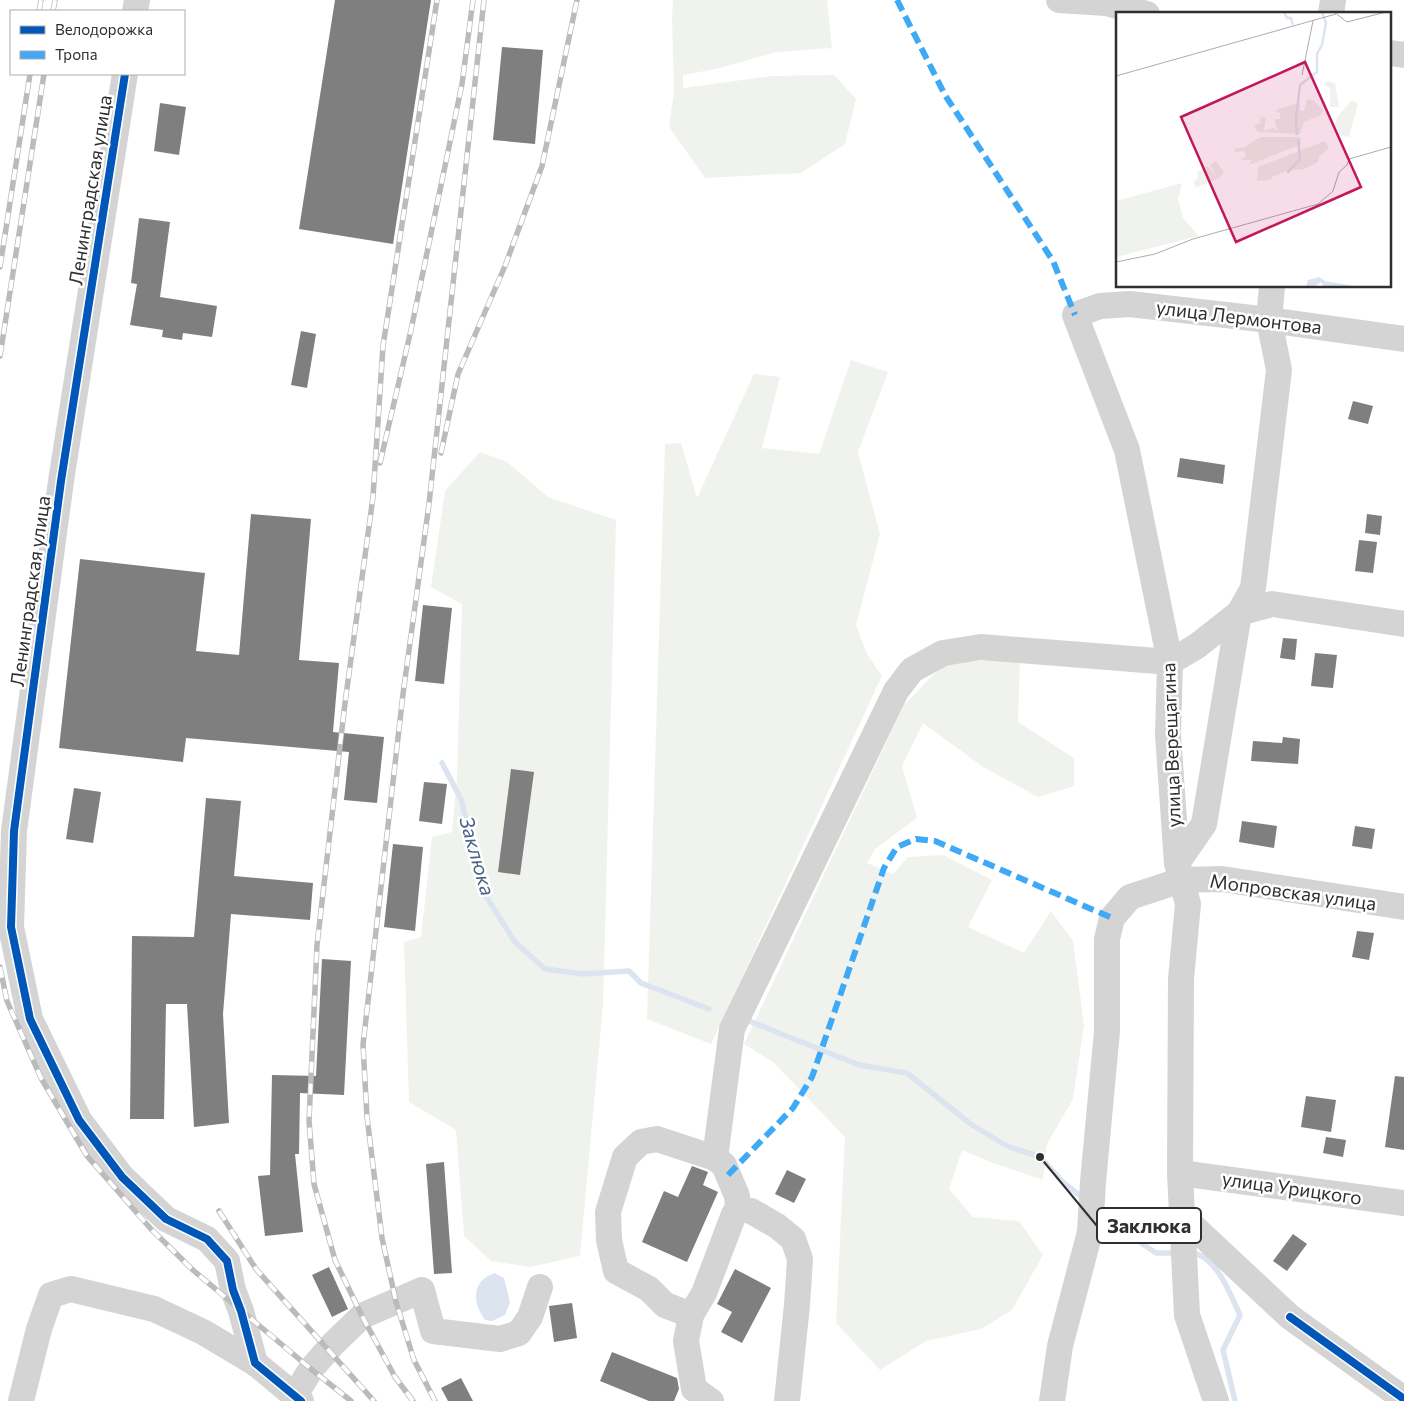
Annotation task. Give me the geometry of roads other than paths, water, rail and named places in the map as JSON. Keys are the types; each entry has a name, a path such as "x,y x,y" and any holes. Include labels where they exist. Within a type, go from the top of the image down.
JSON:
{"street":[{"path":"1058,0 1106,3 1139,12"},
{"name":"Ленинградская улица","path":"125,75 61,481 14,831 11,927 30,1019 79,1120 122,1177 166,1219 207,1239 227,1261 233,1290 255,1363"},
{"path":"1180,872 1204,824 1239,613 1253,588 1279,370 1268,320 1272,288"},
{"name":"улица Лермонтова","path":"1074,315 1100,306 1130,304 1268,320 1404,339"},
{"name":"улица Верещагина","path":"1074,315 1127,450 1170,662 1168,735 1180,872 1188,904 1180,979 1180,1173 1187,1315 1216,1401"},
{"path":"715,1158 732,1029 896,691 912,670 943,653 981,647 1170,662 1197,646 1239,613 1272,604 1404,624"},
{"name":"Мопровская улица","path":"1052,1401 1060,1346 1090,1232 1106,1031 1107,939 1112,918 1130,897 1180,872 1404,907"},
{"path":"691,1316 665,1304 649,1289 616,1272 609,1240 608,1212 625,1157 640,1142 657,1139 715,1158 724,1165 737,1196 738,1209 734,1214 704,1293 691,1316 686,1341 694,1389 711,1401"},
{"name":"улица Урицкого","path":"1180,1173 1404,1203"},
{"path":"738,1209 751,1211 777,1226 793,1239 800,1259 787,1401"},
{"path":"1183,1229 1290,1318 1404,1399"},
{"path":"21,1401 39,1328 51,1296 71,1289 154,1310 203,1332 255,1363 298,1399 311,1369 362,1316 422,1290 433,1331 500,1340 518,1333 530,1317 540,1287"}],"waterway":[{"name":"Заклюка","path":"442,763 461,799 484,893 515,942 545,969 583,974 629,971 641,983 709,1009"},
{"name":"Заклюка","path":"744,1019 859,1065 907,1073 972,1125 1007,1146 1040,1157 1064,1183 1084,1199"},
{"name":"Заклюка","path":"1099,1211 1119,1228 1156,1253 1176,1253"},
{"name":"Заклюка","path":"1191,1253 1200,1255 1215,1268 1222,1277 1240,1315 1223,1350 1235,1401"}],"railway":[{"path":"39,10 41,0"},
{"path":"53,10 55,0"},
{"path":"413,1401 395,1377 362,1316 335,1260 314,1184 309,1121 317,945 345,703 373,497 383,346 437,0"},
{"path":"380,463 411,330 462,84 473,0"},
{"path":"435,1401 414,1360 396,1302 382,1238 367,1117 363,1045 403,694 429,504 484,0"},
{"path":"441,453 458,374 505,266 542,166 577,0"},
{"path":"0,267 30,75"},
{"path":"0,356 44,75"},
{"path":"0,967 7,1001 41,1078 87,1156 151,1229 194,1271 351,1401"},
{"path":"219,1211 256,1269 374,1401"}],"place":[{"name":"Заклюка","path":"1040,1157"}]}
